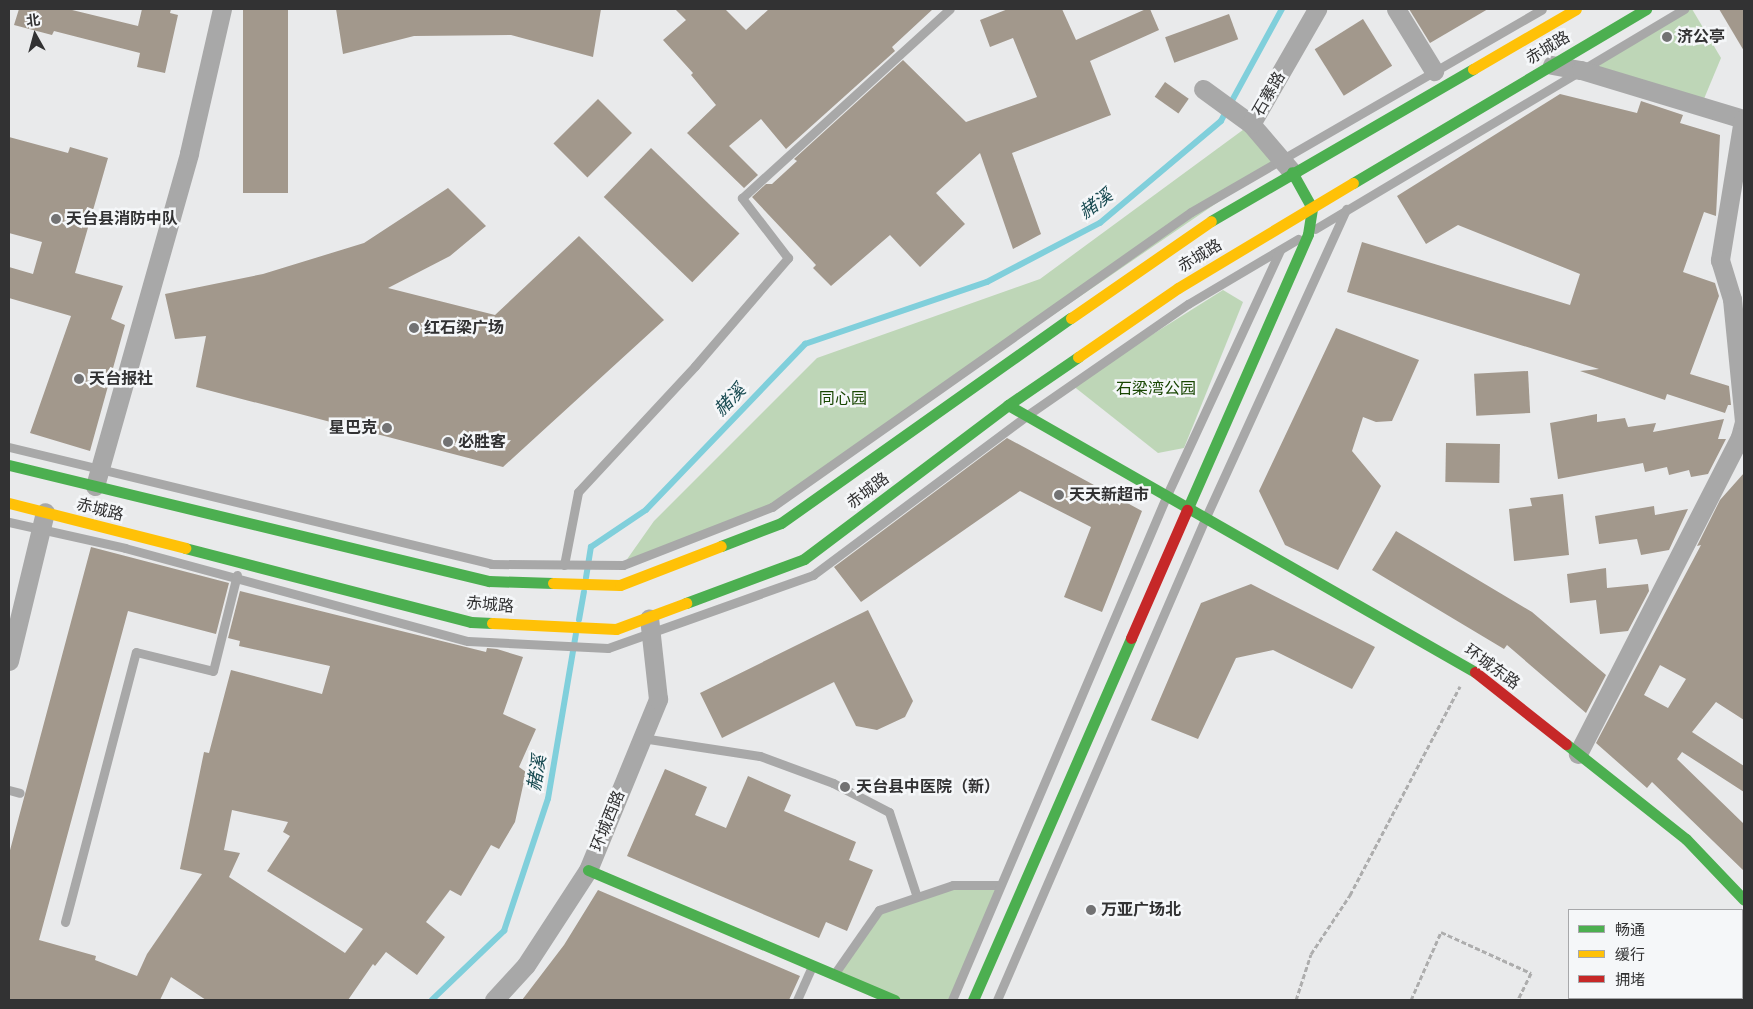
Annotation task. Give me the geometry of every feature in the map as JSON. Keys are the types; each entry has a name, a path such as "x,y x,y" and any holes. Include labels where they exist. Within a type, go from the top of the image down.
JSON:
{"main road":[{"name":"赤城路","path":"9,466 98,478 223,522 489,581 620,585 781,523 1286,166 1576,9"},
{"name":"赤城路","path":"9,503 217,551 240,563 471,622 616,629 650,627 804,559 1008,405 1178,288 1646,9"},
{"path":"973,1000 1186,508 1308,234 1312,208 1286,166"},
{"name":"环城东路","path":"1008,405 1166,497 1469,667 1686,839 1744,900"},
{"path":"588,870 894,1000"}],"street":[{"path":"98,478 189,153 222,9"},
{"name":"石寨路","path":"1286,166 1251,124 1317,9"},
{"path":"1396,9 1434,71"},
{"path":"1552,65 1581,70 1743,119 1720,260 1732,299 1744,422 1737,443 1578,754"},
{"path":"1202,89 1251,124"},
{"path":"9,661 45,512"},
{"name":"环城西路","path":"494,1000 526,965 588,870 658,699 650,627"}],"lane":[{"path":"564,565 578,492 695,366 788,258 742,198 950,9"},
{"path":"9,447 98,478 491,564 623,565 772,507 1191,212 1286,166 1434,71 1542,9"},
{"path":"9,522 125,548 468,641 608,648 650,627 813,575 1026,416 1188,304 1684,9"},
{"path":"997,1000 1205,519 1346,209"},
{"path":"952,1000 1166,497 1280,249"},
{"path":"65,922 136,652 213,672 240,563"},
{"path":"642,738 760,756 833,783 888,812 917,897"},
{"path":"9,790 20,793"},
{"path":"834,974 878,910 953,885 1000,884"},
{"path":"797,1000 812,965"}],"path":[{"path":"1296,1000 1311,954 1350,895 1469,667"},
{"path":"1412,1000 1441,932 1531,973 1518,1000"}],"green space":[{"path":"1684,9 1692,9 1721,58 1701,106 1581,70"},
{"name":"同心园","path":"1251,124 1281,159 772,507 623,565 654,521 817,358 1040,279"},
{"name":"石梁湾公园","path":"1223,290 1243,302 1184,448 1158,453 1072,385"},
{"path":"953,885 1000,885 952,1000 896,1000 834,974 879,910"}],"building":[{"path":"19,9 68,9 138,26 142,9 171,9 170,13 178,15 165,73 137,67 140,53 54,31 52,35 14,25"},
{"path":"243,9 288,9 288,193 243,193"},
{"path":"336,9 601,9 593,57 511,35 414,36 343,54"},
{"path":"675,9 725,9 746,30 769,9 933,9 892,47 895,51 786,149 761,119 729,146 758,175 744,188 687,133 716,105 691,75 693,73 663,40 686,20"},
{"path":"1008,9 1062,9 1076,40 1146,9 1150,9 1159,30 1090,61 1111,115 1012,153 1041,234 1013,249 980,153 936,193 965,224 920,267 890,235 831,286 813,268 816,265 752,197 766,184 772,184 797,161 794,159 903,60 966,122 1037,97 1013,38 990,47 980,20"},
{"path":"1409,9 1488,9 1430,43"},
{"path":"1719,9 1744,9 1744,51"},
{"path":"1229,14 1238,39 1174,63 1165,37"},
{"path":"1363,19 1392,66 1344,96 1315,49"},
{"path":"1165,82 1189,99 1178,113 1155,97"},
{"path":"1560,94 1637,113 1641,101 1683,115 1680,123 1720,135 1716,216 1704,212 1683,272 1715,283 1719,296 1690,374 1729,386 1731,405 1728,405 1725,413 1667,394 1665,400 1580,371 1599,369 1347,292 1362,242 1570,305 1580,274 1458,225 1426,244 1397,196"},
{"path":"598,99 632,133 587,177 553,144"},
{"path":"9,137 68,153 70,147 108,158 75,273 123,286 111,319 125,325 90,451 30,433 71,316 9,298 9,267 33,274 42,242 9,233"},
{"path":"651,148 739,233 692,282 604,197"},
{"name":"红石梁广场","path":"448,188 486,226 450,256 388,288 495,315 579,236 664,320 503,467 196,387 206,336 175,339 165,294 263,274 364,243"},
{"path":"1336,328 1419,360 1392,421 1376,422 1363,417 1352,451 1381,486 1338,570 1285,545 1259,491"},
{"path":"1528,371 1530,413 1476,416 1474,374"},
{"path":"1597,414 1597,422 1625,418 1628,427 1656,423 1653,432 1724,419 1718,439 1726,439 1708,474 1691,477 1689,470 1669,475 1667,467 1645,472 1643,463 1558,479 1550,423"},
{"path":"1007,438 1142,511 1102,612 1064,597 1091,527 1020,491 861,602 834,567"},
{"path":"1446,443 1500,444 1499,483 1445,482"},
{"path":"1744,473 1744,720 1716,702 1692,732 1744,766 1744,792 1682,752 1677,759 1744,824 1744,871 1652,782 1647,788 1596,743 1701,545 1697,546 1720,500","holes":["1660,665 1686,679 1668,708 1644,695"]},
{"path":"1563,494 1569,555 1514,561 1509,509 1532,506 1530,498"},
{"path":"1654,506 1655,515 1688,509 1669,550 1641,555 1637,539 1599,544 1595,516"},
{"path":"1396,531 1532,612 1606,675 1586,713 1507,645 1504,649 1372,570"},
{"path":"91,547 229,583 216,634 128,611 39,940 96,956 95,960 137,976 147,954 202,874 180,869 204,752 209,753 231,670 322,694 330,666 239,646 240,641 228,638 240,591 486,652 487,648 497,649 523,657 503,714 536,729 519,767 526,772 515,822 499,849 491,845 461,896 450,890 426,922 445,937 417,975 386,952 375,966 373,964 348,1000 206,1000 171,977 160,1000 9,1000 9,854","holes":["232,810 288,822 283,832 290,836 267,871 363,929 345,953 229,877 240,853 224,850"]},
{"path":"1606,568 1607,588 1648,584 1649,591 1628,631 1600,634 1596,600 1570,603 1567,574"},
{"path":"1251,584 1375,647 1352,689 1273,650 1236,658 1198,739 1151,720 1201,603"},
{"path":"868,610 913,701 905,717 877,730 856,726 834,682 722,738 700,693"},
{"path":"665,769 707,787 695,815 726,828 748,776 791,795 784,811 856,842 849,860 873,870 847,931 826,922 819,938 627,856"},
{"path":"598,890 800,976 789,1000 522,1000 564,945"}],"waterway":[{"name":"赭溪","path":"586,578 591,547 646,510 805,344 987,282 1100,223 1221,121 1282,9"},
{"name":"赭溪","path":"579,620 584,592"},
{"name":"赭溪","path":"432,1000 504,931 548,799 576,634"}],"traffic: fast":[{"path":"1353,183 1646,9"},
{"path":"1211,221 1473,69"},
{"path":"1187,510 1308,234 1312,208 1292,172"},
{"path":"721,546 781,523 1071,318"},
{"path":"686,603 804,559 1008,405 1078,357"},
{"path":"1008,405 1475,672"},
{"path":"9,465 489,581 553,583"},
{"path":"185,548 471,622 492,623"},
{"path":"973,1000 1131,638"},
{"path":"1566,744 1686,839 1744,900"},
{"path":"588,870 895,1000"}],"traffic: slow":[{"path":"1473,69 1576,9"},
{"path":"1078,357 1178,288 1353,183"},
{"path":"1071,318 1211,221"},
{"path":"9,503 185,548"},
{"path":"553,583 620,585 721,546"},
{"path":"492,623 616,629 686,603"}],"traffic: jam":[{"path":"1131,638 1187,510"},
{"path":"1475,672 1566,744"}],"place":[{"name":"济公亭","path":"1667,37"},
{"name":"天台县消防中队","path":"56,219"},
{"name":"红石梁广场","path":"414,328"},
{"name":"天台报社","path":"79,379"},
{"name":"星巴克","path":"387,428"},
{"name":"必胜客","path":"448,442"},
{"name":"天天新超市","path":"1059,495"},
{"name":"天台县中医院（新）","path":"845,787"},
{"name":"万亚广场北","path":"1091,910"}]}
